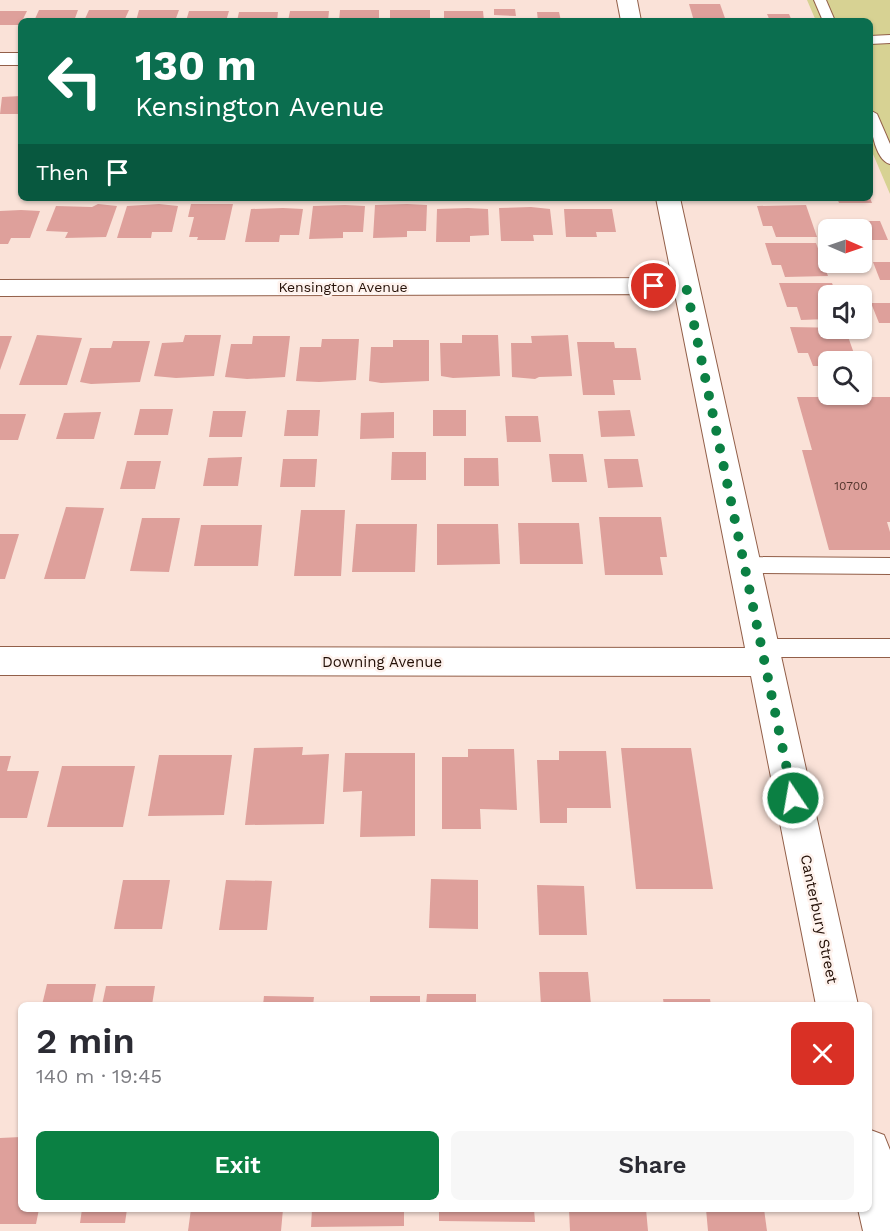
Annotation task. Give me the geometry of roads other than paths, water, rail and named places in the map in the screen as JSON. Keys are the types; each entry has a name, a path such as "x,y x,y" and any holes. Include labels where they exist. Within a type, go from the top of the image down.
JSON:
{"street":[{"path":"627,0 630,18"},
{"path":"0,59 18,59"},
{"name":"Canterbury Street","path":"669,201 836,1002"},
{"name":"Kensington Avenue","path":"0,288 686,286"},
{"name":"Downing Avenue","path":"0,661 762,655"},
{"path":"872,1169 886,1231"}],"lane":[{"path":"820,0 828,18"},
{"path":"873,39 890,39"},
{"path":"873,121 890,160"},
{"path":"744,565 890,566"},
{"path":"762,655 890,648"}]}
